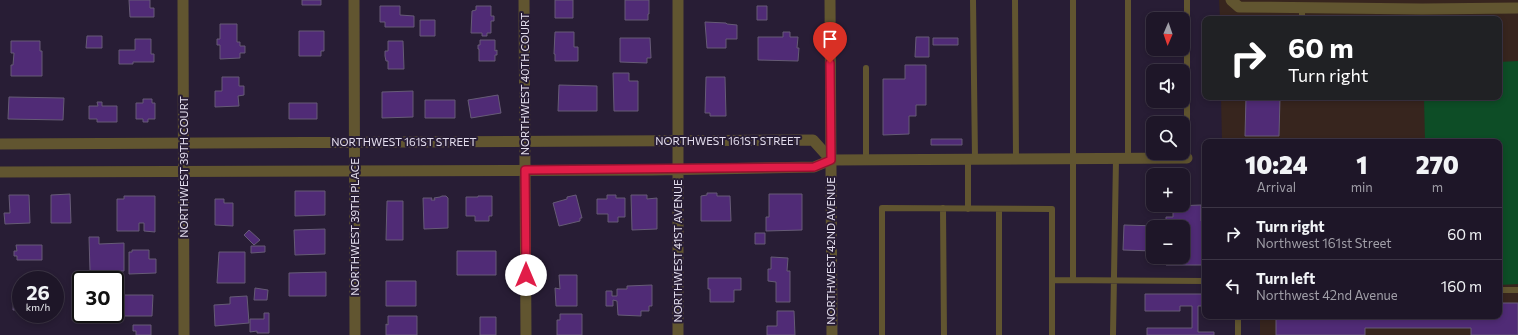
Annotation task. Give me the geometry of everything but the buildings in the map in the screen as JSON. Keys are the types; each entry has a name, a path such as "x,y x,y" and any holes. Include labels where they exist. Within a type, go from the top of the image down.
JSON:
{"street":[{"name":"NORTHWEST 39TH COURT","path":"183,0 184,335"},
{"name":"NORTHWEST 39TH PLACE","path":"354,0 355,335"},
{"name":"NORTHWEST 40TH COURT","path":"524,0 526,335"},
{"name":"NORTHWEST 41ST AVENUE","path":"678,0 678,335"},
{"name":"NORTHWEST 42ND AVENUE","path":"830,0 832,335"},
{"path":"1231,0 1238,7 1302,13 1518,8"},
{"name":"NORTHWEST 161ST STREET","path":"0,144 813,140 831,160"},
{"path":"0,172 678,169 814,167 831,160 1146,159"}],"lane":[{"path":"968,208 972,159 973,0"},
{"path":"1015,0 1016,159"},
{"path":"1073,0 1073,280"},
{"path":"1128,0 1128,159"},
{"path":"1187,0 1187,116"},
{"path":"866,68 866,160"},
{"path":"1113,335 1116,158"},
{"path":"882,335 882,208 1052,208 1052,335"},
{"path":"943,208 944,335"},
{"path":"999,208 999,335"},
{"path":"1052,280 1202,280"},
{"path":"1502,290 1518,290"},
{"path":"1238,319 1238,335"}],"shaded area":[{"path":"1219,0 1518,0 1518,335 1260,335 1260,319 1502,319 1502,139 1222,139 1221,100 1502,100 1502,16 1220,16"}],"green space":[{"path":"1518,61 1518,284 1502,285 1502,139 1425,139 1424,100 1502,100 1502,62"}],"route":[{"path":"526,275 525,170 652,170 814,167 831,160 830,63"}]}
